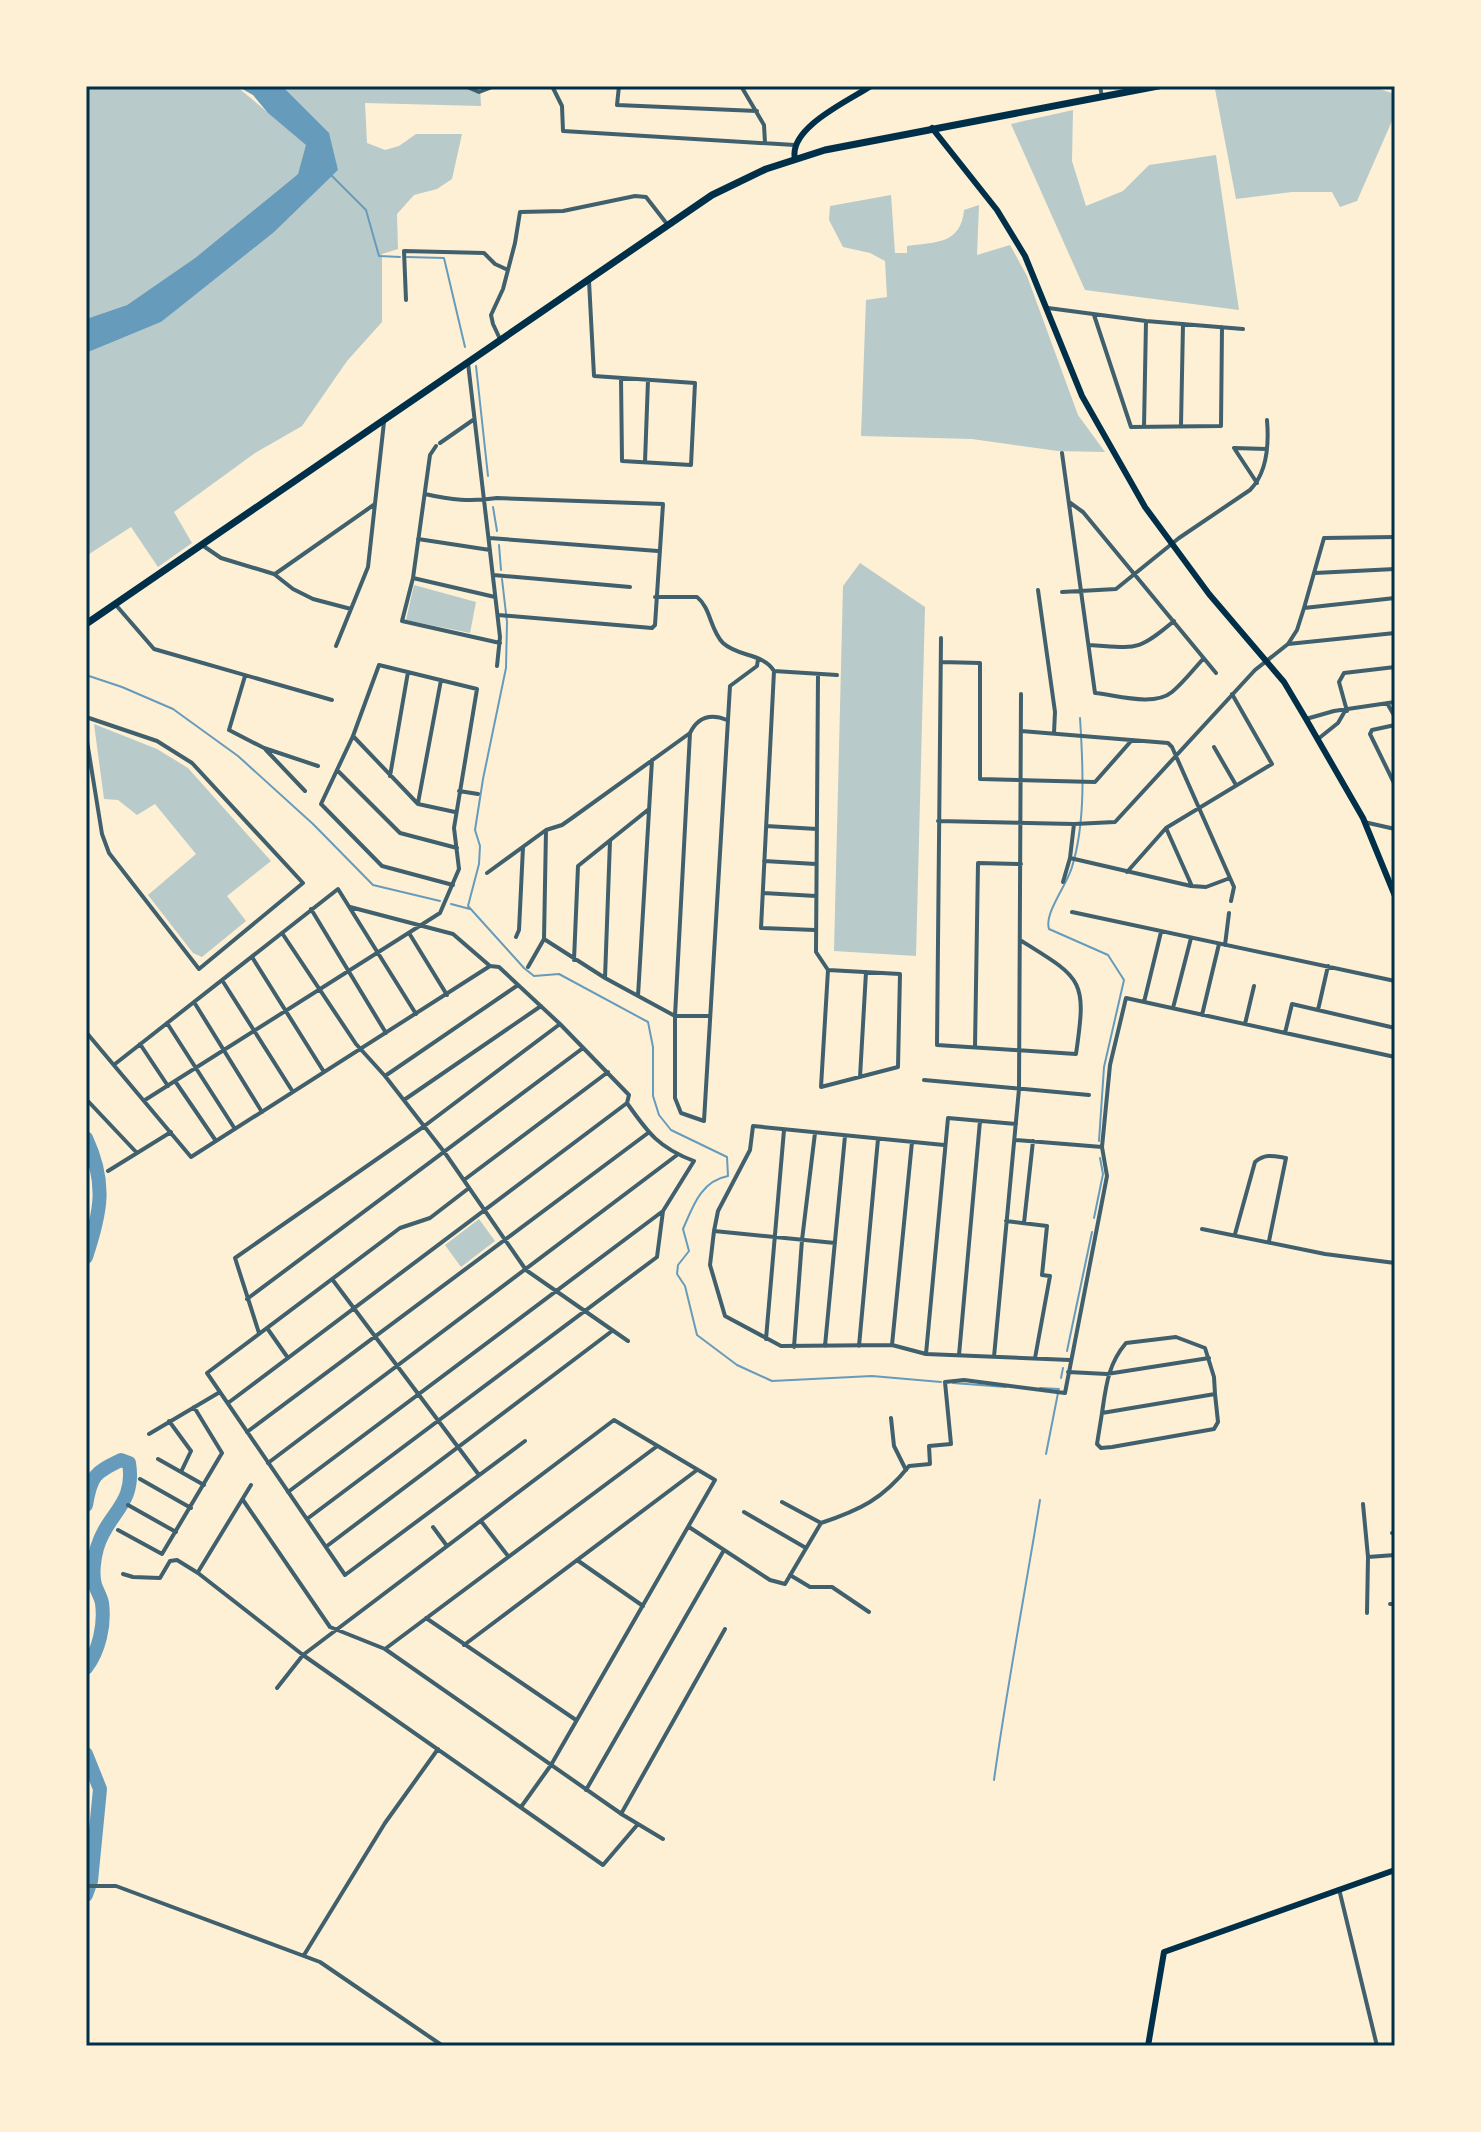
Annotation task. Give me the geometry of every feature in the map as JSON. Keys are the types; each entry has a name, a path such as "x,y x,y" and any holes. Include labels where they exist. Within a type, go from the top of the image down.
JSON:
{"highway":[{"path":"86,624 712,195 766,169 825,150 1158,86"}],"main road":[{"path":"795,159 795,145 808,127 871,86"},
{"path":"932,128 1005,223 1025,256 1089,411 1145,507 1209,594 1284,682 1364,822 1395,896"},
{"path":"1148,2046 1164,1952 1395,1870"}],"street":[{"path":"465,86 479,92 495,86"},
{"path":"552,86 562,106 563,131 795,145"},
{"path":"619,86 617,105 757,111"},
{"path":"741,86 764,125 765,143"},
{"path":"1100,86 1102,97"},
{"path":"500,339 491,315 508,270 520,212 563,211 635,196 646,197 667,224"},
{"path":"406,300 404,251 484,253 495,264 508,270"},
{"path":"588,278 594,376 695,383 691,465 622,461 621,378"},
{"path":"1048,308 1146,321 1243,329"},
{"path":"1094,315 1131,427 1221,426 1222,327"},
{"path":"1144,427 1146,321"},
{"path":"1181,426 1183,324"},
{"path":"468,361 498,615 500,643 497,666"},
{"path":"645,462 648,380"},
{"path":"336,646 368,567 384,419"},
{"path":"473,420 438,444 430,455 413,578 402,621 500,643"},
{"path":"1062,592 1116,589 1257,483 1264,468 1267,420"},
{"path":"1257,483 1234,448 1267,449"},
{"path":"1062,453 1095,693 1162,698 1171,693 1203,659"},
{"path":"425,494 457,501 497,498 663,504 655,625 652,628 498,615"},
{"path":"1069,502 1083,512 1216,673"},
{"path":"274,574 375,504"},
{"path":"938,821 1115,822 1232,694 1288,644 1297,630 1324,538 1395,537"},
{"path":"489,538 658,551"},
{"path":"418,539 490,550"},
{"path":"202,545 221,558 274,574 313,599 351,609"},
{"path":"1315,573 1395,569"},
{"path":"492,575 630,587"},
{"path":"413,578 495,597"},
{"path":"1038,590 1055,712 1054,733"},
{"path":"655,597 697,597 703,602 724,644 766,661 774,671 761,928 815,930"},
{"path":"1304,608 1395,598"},
{"path":"115,604 154,649 332,700"},
{"path":"1090,645 1134,648 1148,643 1174,621"},
{"path":"1288,644 1395,633"},
{"path":"941,638 937,1045 1076,1054 1082,1012 1079,987 1066,968 1020,940"},
{"path":"690,733 675,1016 675,1098 681,1113 704,1121 730,686 757,666 758,659"},
{"path":"941,662 980,663 980,779 1095,782 1132,740"},
{"path":"145,1100 440,913 453,885 459,869 455,812 477,689 379,665 353,736 321,804 377,863 453,885"},
{"path":"1318,739 1338,723 1346,711 1339,682 1341,675 1395,667"},
{"path":"774,671 837,675"},
{"path":"390,776 408,672"},
{"path":"818,674 815,930 816,952 828,970 821,1087 898,1067 900,974 828,970"},
{"path":"245,676 229,730 264,748 318,766"},
{"path":"418,804 441,680"},
{"path":"994,1357 1019,1089 1021,694"},
{"path":"1127,872 1166,828 1272,764 1232,694"},
{"path":"1306,719 1334,711 1395,702"},
{"path":"1387,703 1395,717"},
{"path":"487,873 546,830 572,818 690,733 700,720 708,716 727,720"},
{"path":"86,717 157,741 192,763 303,883 199,969 109,853 102,834 86,735"},
{"path":"1395,725 1372,730 1370,734 1395,785"},
{"path":"1021,731 1168,743 1177,755 1234,887 1231,901"},
{"path":"353,736 418,804 455,812"},
{"path":"1214,747 1236,785"},
{"path":"264,748 305,791"},
{"path":"638,996 652,760"},
{"path":"337,770 400,833 457,848"},
{"path":"459,791 478,794"},
{"path":"574,960 578,866 649,809"},
{"path":"1364,822 1395,829"},
{"path":"1063,882 1070,858 1074,824"},
{"path":"766,826 817,829"},
{"path":"1166,828 1191,886"},
{"path":"528,967 544,939 546,830"},
{"path":"605,978 610,840"},
{"path":"516,937 519,930 523,847"},
{"path":"1070,858 1191,886 1206,887 1230,878"},
{"path":"764,861 816,864"},
{"path":"975,1047 978,863 1021,864"},
{"path":"115,1064 338,889 416,1014"},
{"path":"763,893 816,896"},
{"path":"228,1403 627,1103 629,1095 519,985 499,967 490,966 453,934 350,907"},
{"path":"311,909 386,1033"},
{"path":"1072,912 1395,981"},
{"path":"1202,1015 1229,913"},
{"path":"1144,1002 1161,932"},
{"path":"282,933 361,1049 445,1153 526,1270 628,1341"},
{"path":"409,933 447,995"},
{"path":"1173,1008 1191,938"},
{"path":"544,939 574,960 675,1016 710,1016"},
{"path":"252,957 324,1072"},
{"path":"86,1032 191,1157 490,966"},
{"path":"1318,1010 1328,966"},
{"path":"860,1077 866,972"},
{"path":"222,980 293,1092"},
{"path":"385,1076 519,985"},
{"path":"1245,1024 1254,986"},
{"path":"689,1527 778,1583 785,1584 821,1523 859,1510 886,1492 909,1466 930,1464 929,1446 951,1444 945,1382 964,1380 1065,1393 1107,1176 1102,1147 1110,1065 1126,998 1395,1057"},
{"path":"194,1002 262,1112"},
{"path":"1285,1033 1292,1004 1395,1028"},
{"path":"403,1100 541,1006"},
{"path":"167,1023 235,1129"},
{"path":"259,1333 235,1258 423,1127 560,1024"},
{"path":"140,1044 168,1086"},
{"path":"247,1299 583,1048"},
{"path":"464,1180 608,1072"},
{"path":"924,1080 1089,1095"},
{"path":"175,1081 216,1141"},
{"path":"86,1099 137,1153"},
{"path":"288,1492 663,1211 694,1161 662,1147 627,1103"},
{"path":"926,1354 948,1118 1016,1124"},
{"path":"959,1355 980,1121"},
{"path":"944,1145 753,1126 750,1150 718,1211 714,1231 710,1265 725,1316 781,1346 892,1345 926,1354 1070,1360"},
{"path":"766,1339 784,1129"},
{"path":"108,1171 171,1132"},
{"path":"247,1432 648,1133"},
{"path":"794,1347 802,1240 815,1133"},
{"path":"825,1346 845,1136"},
{"path":"859,1346 878,1139"},
{"path":"1015,1140 1102,1147"},
{"path":"1024,1223 1033,1141"},
{"path":"892,1345 912,1142"},
{"path":"268,1463 677,1155"},
{"path":"1235,1234 1255,1162 1261,1156 1286,1158 1269,1242"},
{"path":"469,1188 430,1218 400,1228 207,1373 345,1575 525,1441"},
{"path":"307,1519 657,1257 663,1211"},
{"path":"1006,1221 1047,1226 1042,1275 1050,1276 1035,1359"},
{"path":"1202,1229 1325,1254 1395,1263"},
{"path":"714,1231 835,1243"},
{"path":"332,1279 479,1475"},
{"path":"267,1328 288,1358"},
{"path":"326,1547 612,1331"},
{"path":"1176,1337 1205,1348 1209,1358 1218,1422 1214,1429 1112,1447 1101,1448 1097,1444 1107,1374 1115,1355 1126,1343 1176,1337"},
{"path":"1068,1372 1107,1374 1209,1358"},
{"path":"149,1434 220,1392"},
{"path":"1102,1413 1215,1394"},
{"path":"118,1530 161,1554 191,1508 221,1457 222,1449 194,1407"},
{"path":"891,1418 894,1446 906,1470"},
{"path":"277,1688 303,1655 614,1420 715,1480 551,1765 521,1807"},
{"path":"169,1421 191,1451 181,1472"},
{"path":"385,1649 656,1447"},
{"path":"158,1459 204,1485"},
{"path":"464,1645 697,1470"},
{"path":"140,1479 191,1508"},
{"path":"198,1573 251,1485"},
{"path":"243,1500 327,1624 385,1649 621,1814 663,1839"},
{"path":"782,1502 821,1523"},
{"path":"1363,1504 1368,1557 1367,1613"},
{"path":"128,1505 176,1532"},
{"path":"744,1512 806,1548"},
{"path":"481,1521 508,1556"},
{"path":"433,1527 447,1546"},
{"path":"586,1790 724,1550"},
{"path":"1368,1557 1395,1555"},
{"path":"123,1574 160,1578 174,1559 198,1573 303,1655 603,1865 638,1824"},
{"path":"577,1560 643,1606"},
{"path":"790,1575 810,1587 832,1587 869,1612"},
{"path":"426,1618 576,1720"},
{"path":"621,1814 725,1629"},
{"path":"304,1955 385,1823 439,1749"},
{"path":"86,1886 116,1886 320,1962 443,2046"},
{"path":"1338,1888 1377,2046"}],"shaded area":[{"path":"86,86 236,86 307,145 298,174 195,258 127,305 86,319"},
{"path":"282,86 480,86 481,106 365,103 367,143 385,150 399,146 416,134 462,134 452,179 437,189 414,195 397,214 398,249 382,254 382,322 347,361 302,426 255,453 174,512 192,543 158,567 131,527 86,556 86,353 161,322 338,170 297,103"},
{"path":"1229,86 1370,86 1395,94 1395,114 1357,201 1340,207 1332,192 1292,192 1236,199 1215,89"},
{"path":"1073,110 1072,161 1086,206 1123,191 1149,165 1216,155 1239,310 1085,290 1011,124"},
{"path":"891,195 895,253 907,253 907,246 952,236 958,230 964,210 979,205 977,255 1010,245 1027,276 1078,415 1105,452 1058,451 972,439 861,436 866,300 887,297 885,261 870,253 843,247 829,220 830,206"},
{"path":"860,563 925,607 916,956 834,951 843,586"},
{"path":"414,585 476,602 470,633 406,620"},
{"path":"94,724 157,749 188,768 271,861 227,896 246,921 202,957 193,953 148,895 196,854 155,804 137,815 118,800 104,799"},
{"path":"479,1219 495,1241 461,1267 445,1245"}],"water":[{"path":"237,86 282,86 329,133 338,170 274,232 161,322 86,353 86,319 127,305 195,258 298,174 306,145 268,113 253,95"}],"waterway":[{"path":"331,175 366,210 379,256 400,257"},
{"path":"407,257 444,258 465,347"},
{"path":"476,366 488,476"},
{"path":"493,507 497,531"},
{"path":"499,545 501,570"},
{"path":"502,579 507,622 506,668 483,779 475,830 480,846 479,864 468,906 534,976 559,974 648,1022 653,1047 653,1096 659,1115 671,1130 727,1157 728,1176 705,1189 683,1229 689,1251 678,1265 677,1274 685,1286 697,1335 737,1365 772,1381 872,1376 941,1382"},
{"path":"86,675 173,709 238,756 313,824 373,885 440,901"},
{"path":"1080,718 1080,831 1072,867 1048,922 1049,929 1108,955 1124,980 1104,1067 1099,1141"},
{"path":"451,904 470,909"},
{"path":"86,1138 97,1169 100,1198 86,1257"},
{"path":"1094,1218 1103,1174 1100,1158"},
{"path":"1067,1351 1092,1232"},
{"path":"1061,1378 1063,1368"},
{"path":"953,1383 1006,1387"},
{"path":"1040,1388 1059,1389"},
{"path":"1046,1454 1058,1393"},
{"path":"86,1505 92,1481 99,1472 121,1460 129,1463 130,1477 125,1499 102,1536 96,1552 94,1576 102,1603 103,1620 98,1646 86,1668"},
{"path":"994,1780 1040,1500"},
{"path":"86,1754 100,1789 91,1881 86,1895"}]}
